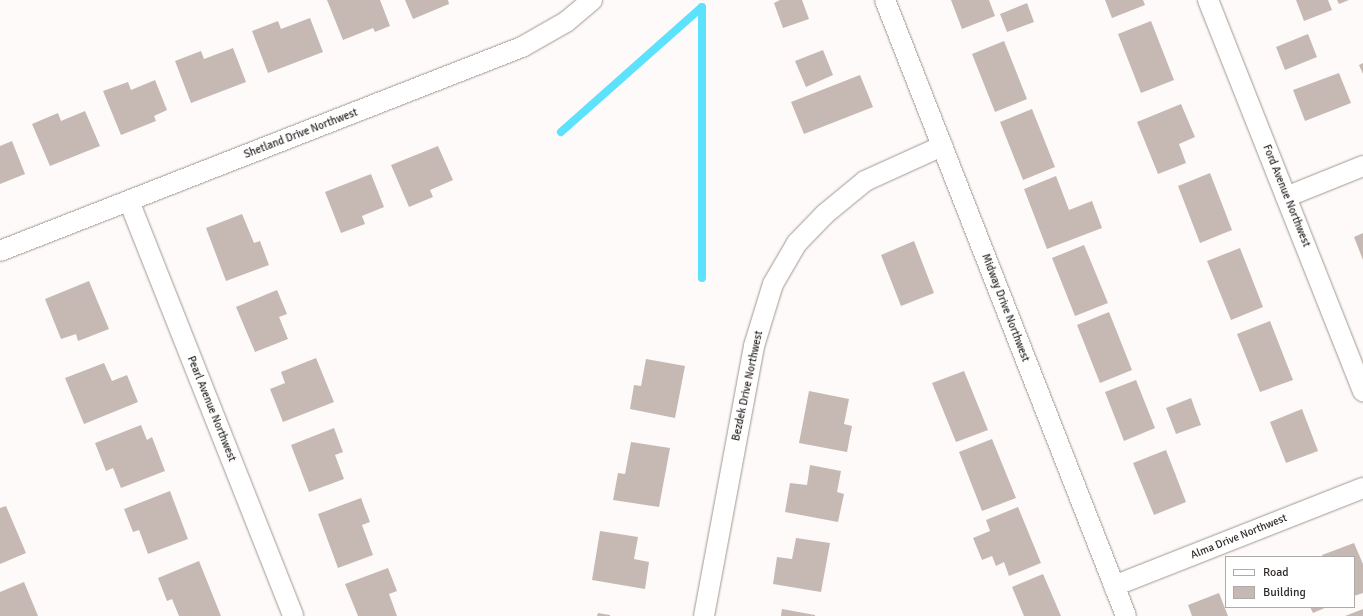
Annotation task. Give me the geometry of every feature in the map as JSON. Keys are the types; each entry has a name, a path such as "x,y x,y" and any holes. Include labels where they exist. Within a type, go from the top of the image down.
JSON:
{"street":[{"name":"Shetland Drive Northwest","path":"0,251 522,47 566,22 592,0"},
{"name":"Midway Drive Northwest","path":"885,0 1126,616"},
{"name":"Ford Avenue Northwest","path":"1208,0 1363,391"},
{"name":"Bezdek Drive Northwest","path":"704,616 754,346 773,284 797,243 825,214 865,181 942,146"},
{"path":"1286,197 1363,166"},
{"name":"Pearl Avenue Northwest","path":"129,201 293,616"},
{"name":"Alma Drive Northwest","path":"1114,586 1363,488"}],"building":[{"path":"327,0 380,0 390,26 375,32 373,28 343,40"},
{"path":"405,0 448,0 449,4 413,19"},
{"path":"780,0 802,0 809,19 783,28 774,3"},
{"path":"951,0 989,0 995,16 962,29"},
{"path":"1105,0 1143,0 1145,5 1112,18"},
{"path":"1296,0 1328,0 1332,10 1304,21"},
{"path":"1337,0 1349,0 1339,4"},
{"path":"1027,3 1034,22 1007,32 1000,14"},
{"path":"310,18 323,52 268,73 252,31 278,21 281,29"},
{"path":"1151,21 1174,80 1141,93 1118,34"},
{"path":"1308,34 1317,57 1285,70 1276,47"},
{"path":"1004,41 1027,99 995,112 972,54"},
{"path":"233,48 246,82 191,103 175,61 201,51 204,59"},
{"path":"823,50 833,75 806,87 795,61"},
{"path":"1363,63 1363,74 1359,65"},
{"path":"1339,73 1351,103 1305,121 1293,90"},
{"path":"860,75 873,107 804,134 791,102"},
{"path":"155,80 167,110 154,116 156,121 121,135 103,91 128,82 131,90"},
{"path":"1181,104 1195,137 1179,144 1186,163 1158,174 1137,122"},
{"path":"1032,109 1055,167 1023,180 1000,122"},
{"path":"85,111 100,146 50,166 32,124 58,113 61,121"},
{"path":"12,141 25,174 0,184 0,146"},
{"path":"438,146 453,180 430,190 433,197 409,207 391,165"},
{"path":"1210,173 1232,230 1200,243 1178,186"},
{"path":"371,174 384,207 362,216 365,224 341,233 325,192"},
{"path":"1056,176 1069,210 1092,201 1102,228 1047,249 1024,189"},
{"path":"242,214 254,243 260,241 269,265 226,281 206,228"},
{"path":"1363,233 1363,260 1354,237"},
{"path":"914,241 934,293 901,306 881,255"},
{"path":"1084,245 1108,303 1075,316 1052,258"},
{"path":"1240,248 1263,307 1231,320 1207,261"},
{"path":"89,281 109,329 78,341 76,334 61,339 45,299"},
{"path":"277,290 287,314 279,317 288,339 255,352 236,307"},
{"path":"1109,312 1132,370 1100,383 1077,325"},
{"path":"1270,321 1293,380 1260,392 1237,334"},
{"path":"316,358 334,402 283,422 270,389 285,383 281,372"},
{"path":"646,359 685,366 675,418 630,409 634,385 641,386"},
{"path":"104,363 112,381 127,375 138,402 84,424 65,378"},
{"path":"964,371 988,430 956,442 932,383"},
{"path":"1136,380 1155,428 1124,441 1105,392"},
{"path":"809,391 849,399 844,424 852,426 847,452 799,443"},
{"path":"1191,398 1201,425 1176,434 1166,408"},
{"path":"1302,409 1318,451 1286,463 1270,422"},
{"path":"141,425 147,440 152,437 165,471 121,488 113,468 106,471 95,443"},
{"path":"334,428 343,452 335,455 344,479 309,492 291,445"},
{"path":"992,439 1016,498 982,511 959,452"},
{"path":"631,442 670,448 659,507 613,500 618,473 625,474"},
{"path":"1166,450 1186,502 1154,515 1133,463"},
{"path":"810,465 841,471 837,492 844,494 838,522 785,512 790,483 807,485"},
{"path":"170,491 188,539 148,554 139,530 133,532 124,509"},
{"path":"361,498 370,522 362,525 373,555 338,568 318,514"},
{"path":"6,506 26,553 0,564 0,508"},
{"path":"1018,507 1041,563 1009,576 1004,562 996,566 992,556 982,560 973,538 990,531 986,520"},
{"path":"600,531 638,537 634,559 649,562 645,589 592,580"},
{"path":"796,538 830,543 821,592 773,584 777,557 792,559"},
{"path":"1354,543 1363,564 1363,593 1355,596 1355,556 1322,555"},
{"path":"199,561 221,616 179,616 172,599 167,601 158,578"},
{"path":"388,568 397,591 389,594 397,616 358,616 345,584"},
{"path":"1043,574 1061,616 1024,616 1012,587"},
{"path":"24,582 38,616 0,616 0,592"},
{"path":"1219,593 1228,616 1192,616 1188,605"},
{"path":"1310,608 1325,608 1313,613"},
{"path":"782,609 815,615 815,616 781,616"},
{"path":"1363,609 1363,616 1345,616"},
{"path":"598,613 610,615 610,616 597,616"}],"waterway":[{"path":"561,132 702,7"},
{"path":"702,7 702,278"}]}
